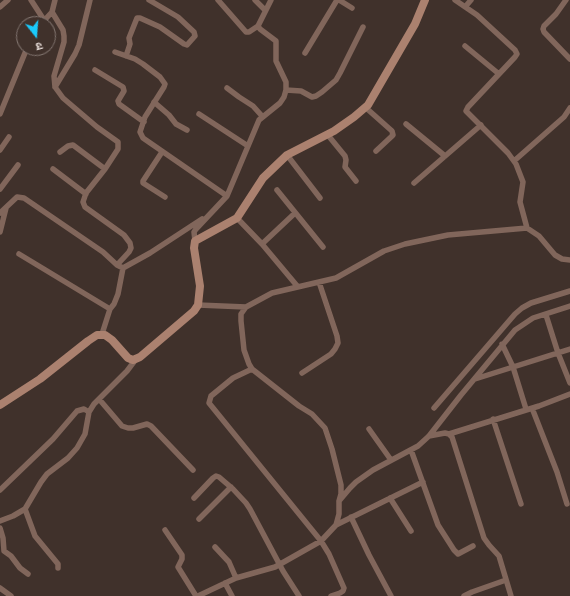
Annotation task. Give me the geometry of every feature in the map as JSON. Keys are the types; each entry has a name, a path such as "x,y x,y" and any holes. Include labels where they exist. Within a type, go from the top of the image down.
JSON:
{"street":[{"path":"0,7 8,0"},
{"path":"31,0 40,16"},
{"path":"48,16 52,12 55,0"},
{"path":"55,87 79,45 90,0"},
{"path":"126,56 130,44 129,38 137,18 160,27 186,45 195,36 194,32 178,17 149,0"},
{"path":"218,0 246,32 249,32 258,26 270,0"},
{"path":"256,0 265,10"},
{"path":"305,53 338,0 352,8"},
{"path":"195,241 237,218 263,178 287,155 327,134 354,117 365,106 415,24 425,0"},
{"path":"455,0 477,15 515,50 515,58 466,109 469,114 508,153 522,176 523,182 520,202 527,228"},
{"path":"465,7 471,0"},
{"path":"566,0 543,29 544,32 570,59"},
{"path":"52,12 63,30 64,36 64,42 54,76 55,87 62,98 118,142 118,149 86,194 83,202 85,207 124,235 130,243 131,248 129,252 117,265"},
{"path":"0,521 25,509 40,482 47,474 68,458 77,448 85,434 89,412 99,399 137,359 194,311 198,305 200,286 194,248 194,232 227,196 256,125 262,116 280,103 286,90 286,82 276,61 276,41 258,26"},
{"path":"286,90 301,91 312,97 322,92 338,76 363,27"},
{"path":"465,46 499,74"},
{"path":"115,52 144,64 164,81 164,87 154,102 144,122 140,132 141,135 162,152 227,196"},
{"path":"0,114 24,56"},
{"path":"95,70 123,87 124,91 118,101 119,104 144,122"},
{"path":"227,88 253,106 262,116"},
{"path":"0,97 5,102"},
{"path":"154,102 169,115 176,124 187,130"},
{"path":"365,106 392,131 391,138 376,151"},
{"path":"514,161 564,117 570,108"},
{"path":"199,114 248,146"},
{"path":"406,124 445,156"},
{"path":"414,183 481,125"},
{"path":"327,134 345,156 345,166 356,181"},
{"path":"0,150 9,137"},
{"path":"60,152 68,146 73,145 105,169"},
{"path":"162,152 142,183 165,197"},
{"path":"287,155 320,198"},
{"path":"0,189 18,165"},
{"path":"53,169 86,194"},
{"path":"277,190 323,247"},
{"path":"0,213 17,197 24,198 103,252 117,265 123,268"},
{"path":"0,232 6,208"},
{"path":"123,268 190,228 216,208"},
{"path":"262,244 295,213"},
{"path":"237,218 262,244 298,288"},
{"path":"336,525 339,514 341,485 325,428 312,414 299,406 252,369 246,359 241,336 241,314 246,307 272,293 336,278 384,251 404,244 448,235 527,228 539,236 555,255 562,259 570,260"},
{"path":"19,254 110,309"},
{"path":"1,402 40,378 88,341 102,334 110,309 118,294 123,268"},
{"path":"302,373 330,354 338,343 337,336 318,282"},
{"path":"434,408 515,314 530,304 570,291"},
{"path":"198,305 246,307"},
{"path":"339,501 356,482 391,460 411,450 429,436 502,344 515,330 533,318 570,306"},
{"path":"546,315 558,353 570,383"},
{"path":"102,334 112,340 128,358 133,360 137,359"},
{"path":"502,344 514,367 529,409 557,472 567,504"},
{"path":"475,379 570,349"},
{"path":"252,369 233,378 211,396 209,403 321,541 332,560 344,588 340,593 331,596"},
{"path":"429,436 445,433 449,434 529,409 570,394"},
{"path":"99,399 122,426 128,428 147,424 151,426 193,470"},
{"path":"0,490 53,440 77,411 84,409 89,412"},
{"path":"493,419 521,504"},
{"path":"370,429 391,460"},
{"path":"449,434 452,437 484,538 489,546 499,556 510,596"},
{"path":"411,450 438,525 454,550 458,554 473,546"},
{"path":"194,498 216,476 230,487 246,502 250,508 280,565 299,596"},
{"path":"165,530 182,555 182,559 178,567 197,596 236,578 280,565 321,541 336,525 423,482"},
{"path":"199,519 230,487"},
{"path":"390,498 411,531"},
{"path":"25,509 35,536 58,564 58,568"},
{"path":"351,517 391,596"},
{"path":"0,528 3,538 4,551 11,556 20,568 28,574"},
{"path":"215,547 229,562 236,578"},
{"path":"464,596 506,580"},
{"path":"225,583 232,596"},
{"path":"0,588 11,596"}]}
